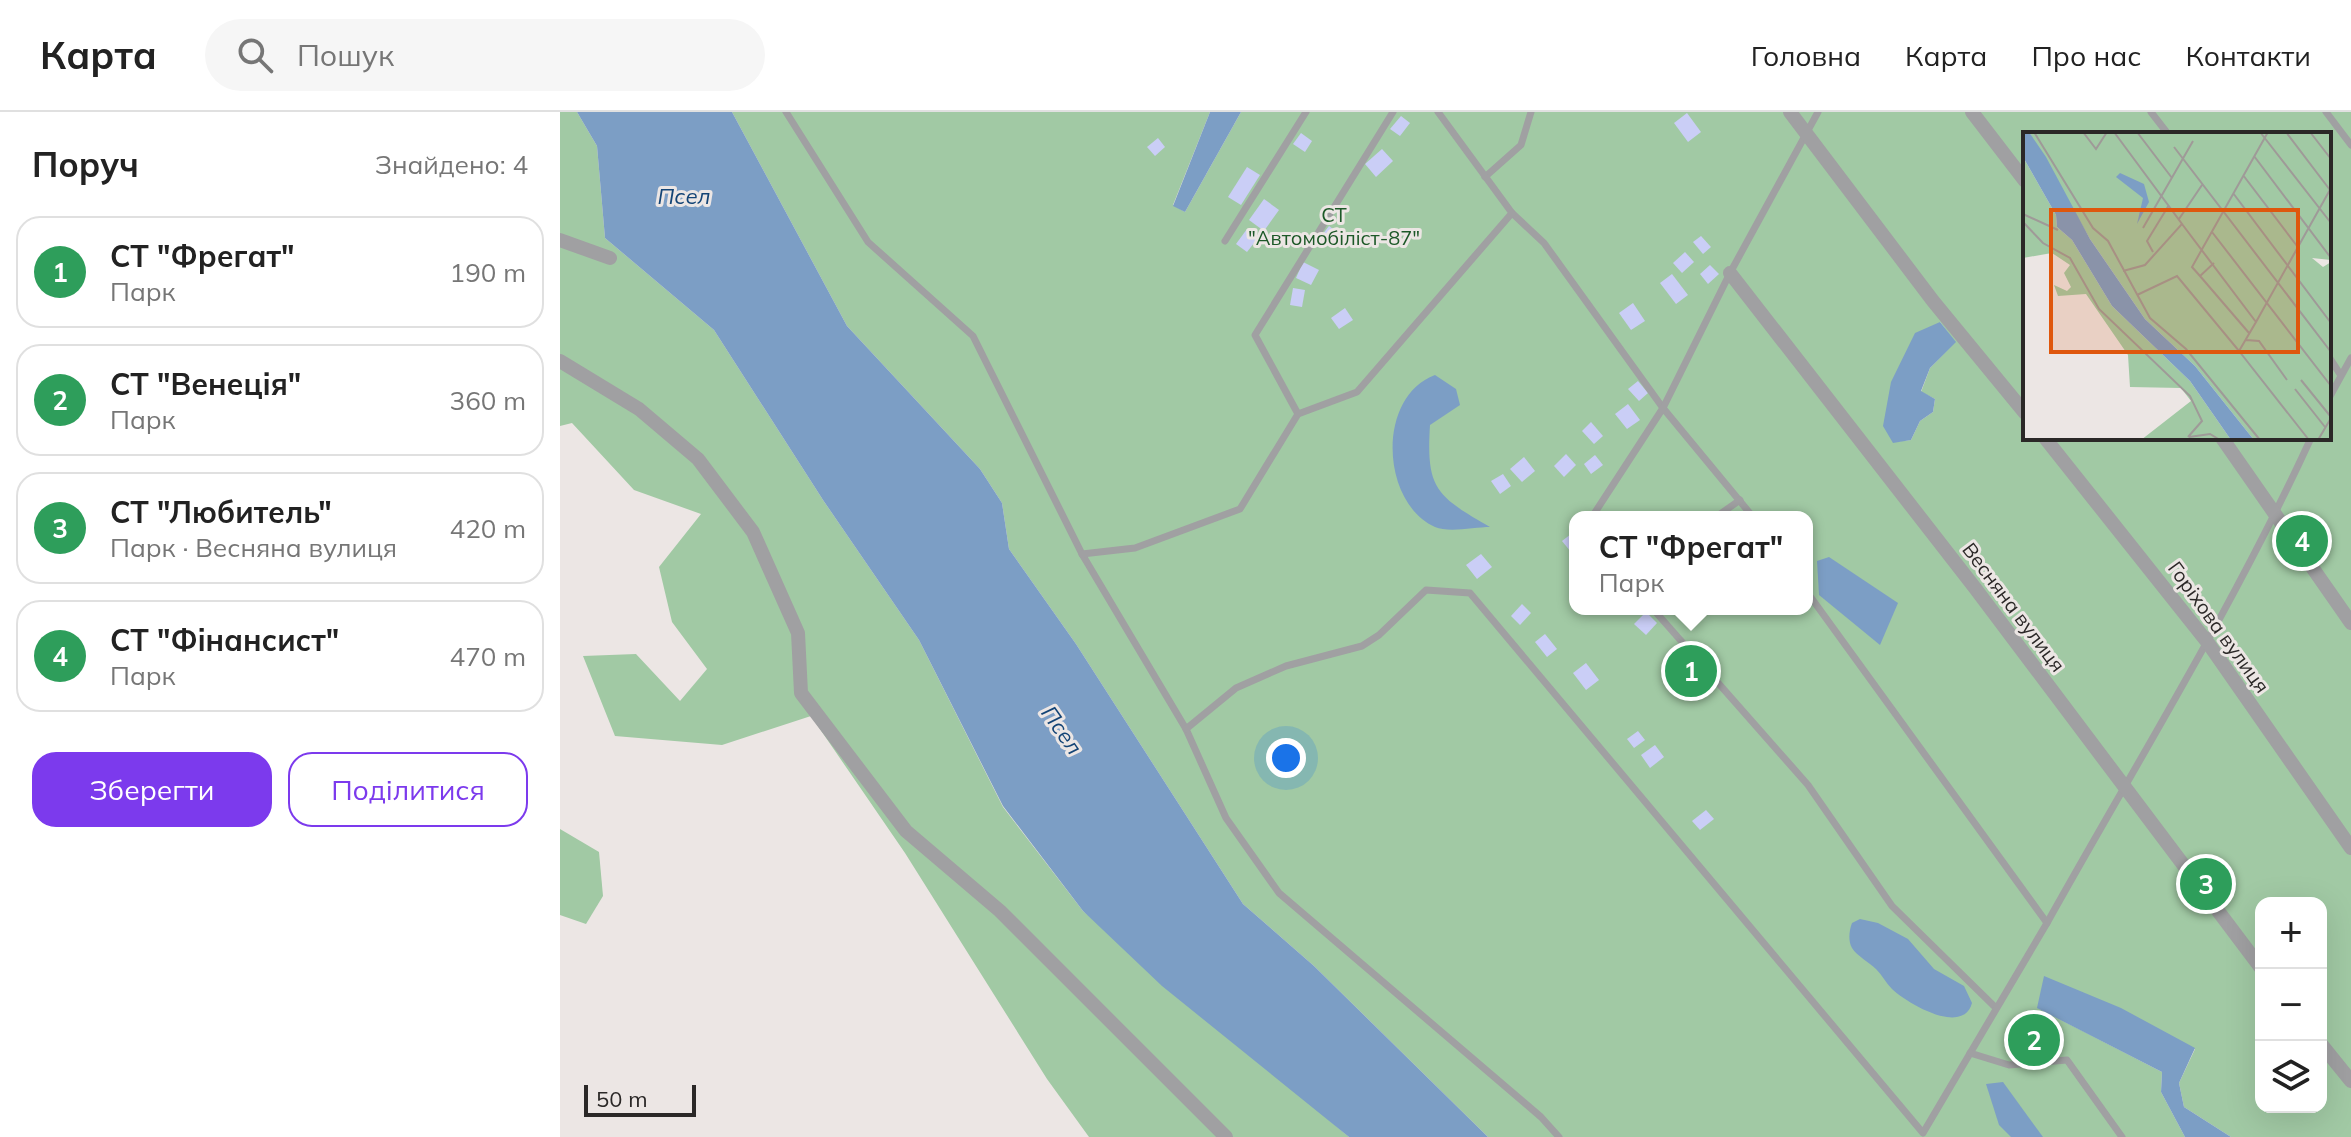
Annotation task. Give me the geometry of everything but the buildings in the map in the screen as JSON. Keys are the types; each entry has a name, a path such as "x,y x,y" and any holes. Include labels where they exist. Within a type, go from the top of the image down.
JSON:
{"street":[{"path":"1790,112 1933,301 2023,411"},
{"path":"1972,112 2023,178"},
{"path":"560,240 610,258"},
{"name":"Весняна вулиця","path":"1730,273 2255,960"},
{"path":"560,361 639,409 698,459 753,532 798,633 801,693 906,831 1000,911 1226,1137"},
{"name":"Горіхова вулиця","path":"2047,440 2208,643 2351,848"},
{"path":"2223,440 2351,623"},
{"path":"2327,1051 2351,1081"}],"lane":[{"path":"786,112 868,242 973,336 1082,554 1186,729 1226,818 1279,893 1541,1117 1559,1137"},
{"path":"1225,241 1306,112"},
{"path":"1298,414 1255,335 1393,112"},
{"path":"1438,112 1512,213 1544,243 1663,408 1748,511"},
{"path":"1485,177 1521,145 1531,112"},
{"path":"1596,511 1663,408 1730,273 1818,112"},
{"path":"2151,112 2166,132"},
{"path":"2326,112 2351,145"},
{"path":"1082,554 1135,548 1240,509 1298,414 1357,392 1512,213"},
{"path":"2331,394 2351,358"},
{"path":"2331,360 2340,374"},
{"path":"1186,729 1236,688 1286,666 1362,646 1379,635 1426,590 1470,593 1925,1135 2208,643 2275,516 2310,440"},
{"path":"1724,511 1740,500"},
{"path":"1813,600 2047,923"},
{"path":"1658,615 1808,785 1892,906 1996,1008"},
{"path":"1970,1053 2009,1065 2067,1060 2122,1137"}],"green space":[{"path":"560,112 577,112 597,146 605,238 714,330 823,500 919,640 1003,807 1083,911 1349,1137 1089,1137 1047,1079 905,853 811,716 722,745 615,736 583,656 636,654 680,701 707,669 672,622 659,567 701,514 634,490 572,423 560,426"},
{"name":"СТ \"Автомобiлiст-87\"","path":"732,112 1210,112 1173,205 1185,212 1241,112 2351,112 2351,1137 2231,1137 2184,1107 2179,1083 2195,1049 2038,1008 2162,1072 2161,1092 2185,1137 1488,1137 1314,966 1243,904 1076,644 1009,549 1002,503 980,469 847,326","holes":["1940,322 1955,342 1930,368 1921,392 1935,399 1933,412 1920,421 1911,440 1893,442"]},
{"path":"560,829 599,852 603,896 586,924 560,915"}],"water":[{"name":"Псел","path":"577,112 732,112 847,326 980,469 1002,503 1009,549 1076,644 1243,904 1314,966 1488,1137 1349,1137 1162,986 1083,911 1003,806 919,640 823,500 714,330 605,238 597,146"},
{"path":"1210,112 1241,112 1185,212 1173,206"},
{"path":"1940,322 1956,342 1930,368 1921,391 1935,399 1933,412 1920,421 1911,440 1893,443 1883,426 1891,382 1915,333"},
{"path":"1435,375 1456,389 1460,405 1430,425 1433,477 1446,498 1490,527 1455,530 1435,527 1417,514 1404,496 1396,474 1393,450 1395,426 1403,405 1416,387"},
{"path":"1829,557 1898,603 1880,645 1819,595 1817,561"},
{"path":"1860,919 1878,923 1908,939 1934,969 1964,986 1972,1003 1967,1012 1958,1017 1935,1014 1892,989 1851,945 1849,936 1852,923"},
{"path":"2044,976 2121,1008 2195,1048 2179,1083 2184,1107 2231,1137 2185,1137 2161,1092 2162,1072 2037,1008"},
{"path":"2003,1082 2043,1137 2011,1137 1999,1125 1986,1084"}],"place":[{"name":"СТ \"Фiнансист\"","path":"2302,541"},
{"name":"СТ \"Фрегат\"","path":"1691,671"},
{"name":"СТ \"Любитель\"","path":"2206,884"},
{"name":"СТ \"Венеція\"","path":"2034,1040"}]}
